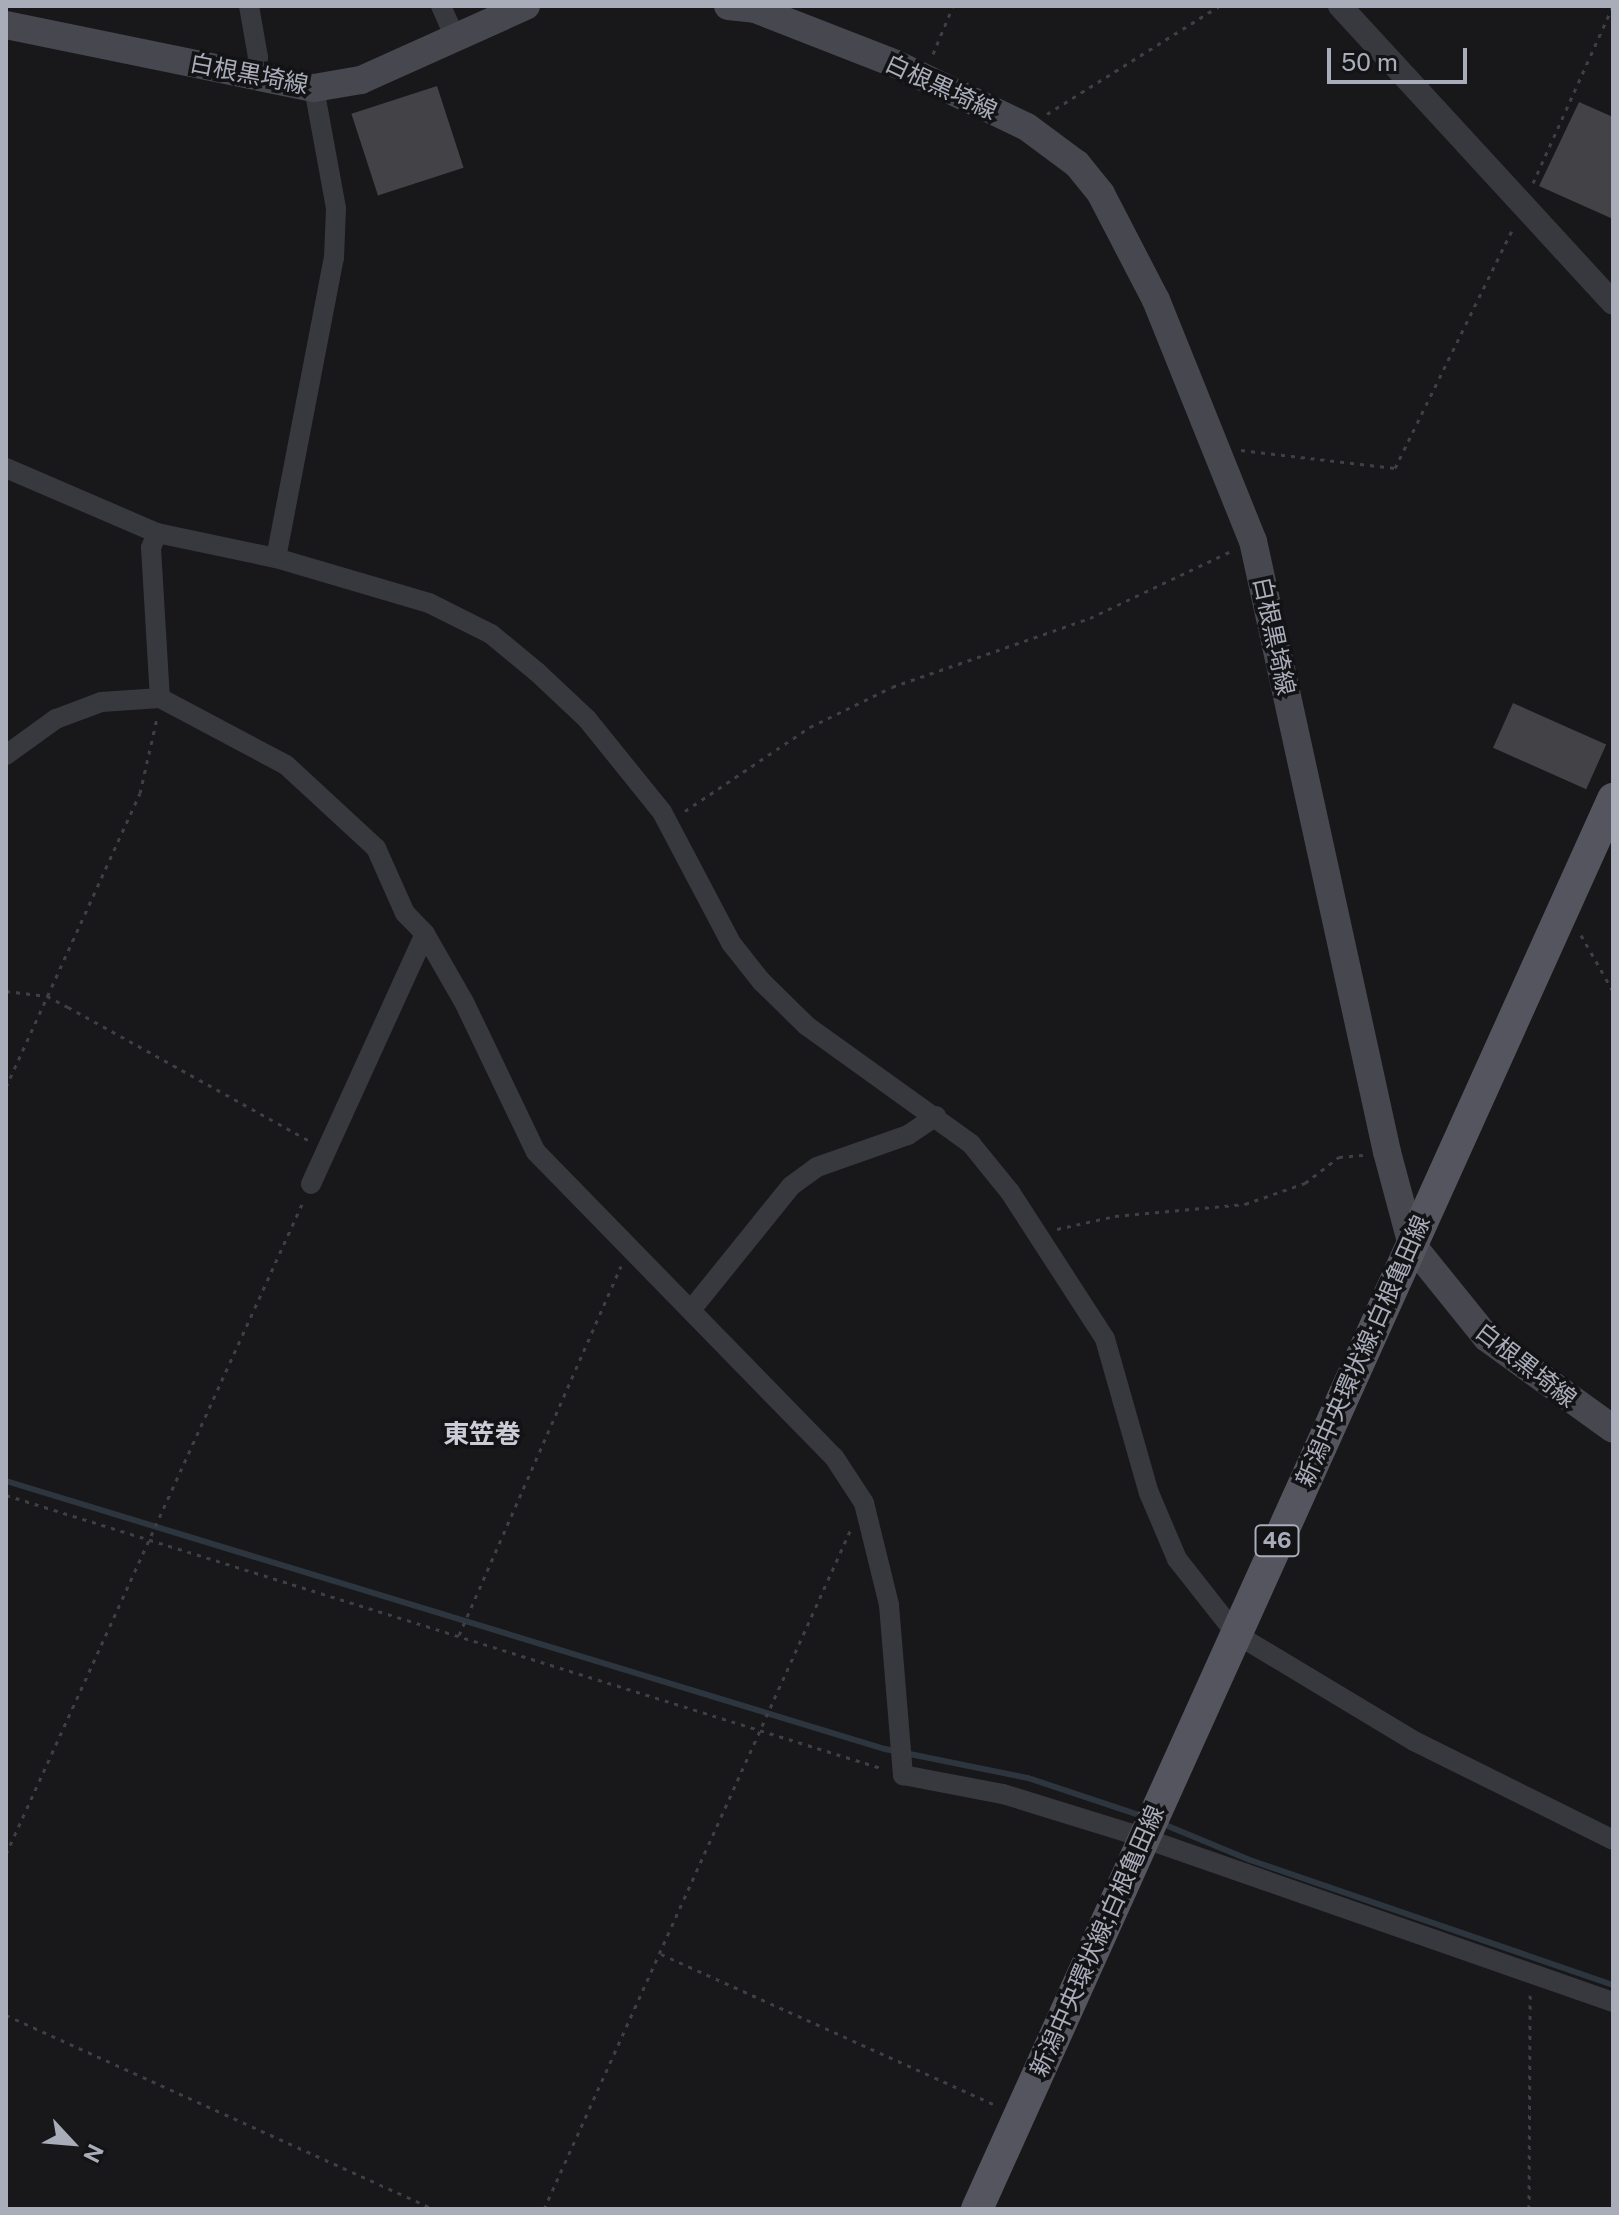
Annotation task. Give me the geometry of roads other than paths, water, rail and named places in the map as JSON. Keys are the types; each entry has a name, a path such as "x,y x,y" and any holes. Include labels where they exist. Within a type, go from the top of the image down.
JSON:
{"main road":[{"name":"白根黒埼線","path":"6,25 314,88 361,80 454,35 526,6"},
{"name":"白根黒埼線","path":"746,7 923,78 1027,127 1077,164 1109,206 1156,300 1218,447 1253,541 1387,1152 1412,1245 1487,1338 1613,1429"},
{"name":"新潟中央環状線;白根亀田線","path":"977,2209 1613,799"}],"street":[{"path":"249,6 258,57 255,74"},
{"path":"441,6 454,35"},
{"path":"1340,6 1613,303"},
{"path":"276,558 334,258 336,208 314,88"},
{"path":"6,468 157,533 276,558 429,603 491,634 587,719 668,823 731,943 761,981 807,1026 971,1144 1039,1234 1105,1339 1149,1493 1177,1559 1236,1634 1414,1741 1613,1840"},
{"path":"157,533 151,548 160,698"},
{"path":"6,755 56,719 101,702 160,698 298,775 376,848 405,913 425,934 464,1002 536,1152 834,1457 864,1503 889,1605 903,1775 1003,1794 1142,1838 1613,2002"},
{"path":"311,1184 425,934"},
{"path":"691,1310 791,1186 817,1167 908,1135 936,1116"}],"waterway":[{"path":"6,1481 885,1749 1028,1778 1145,1817"},
{"path":"1163,1824 1250,1860 1613,1985"}],"district":[{"name":"東笠巻","path":"482,1434"}]}
